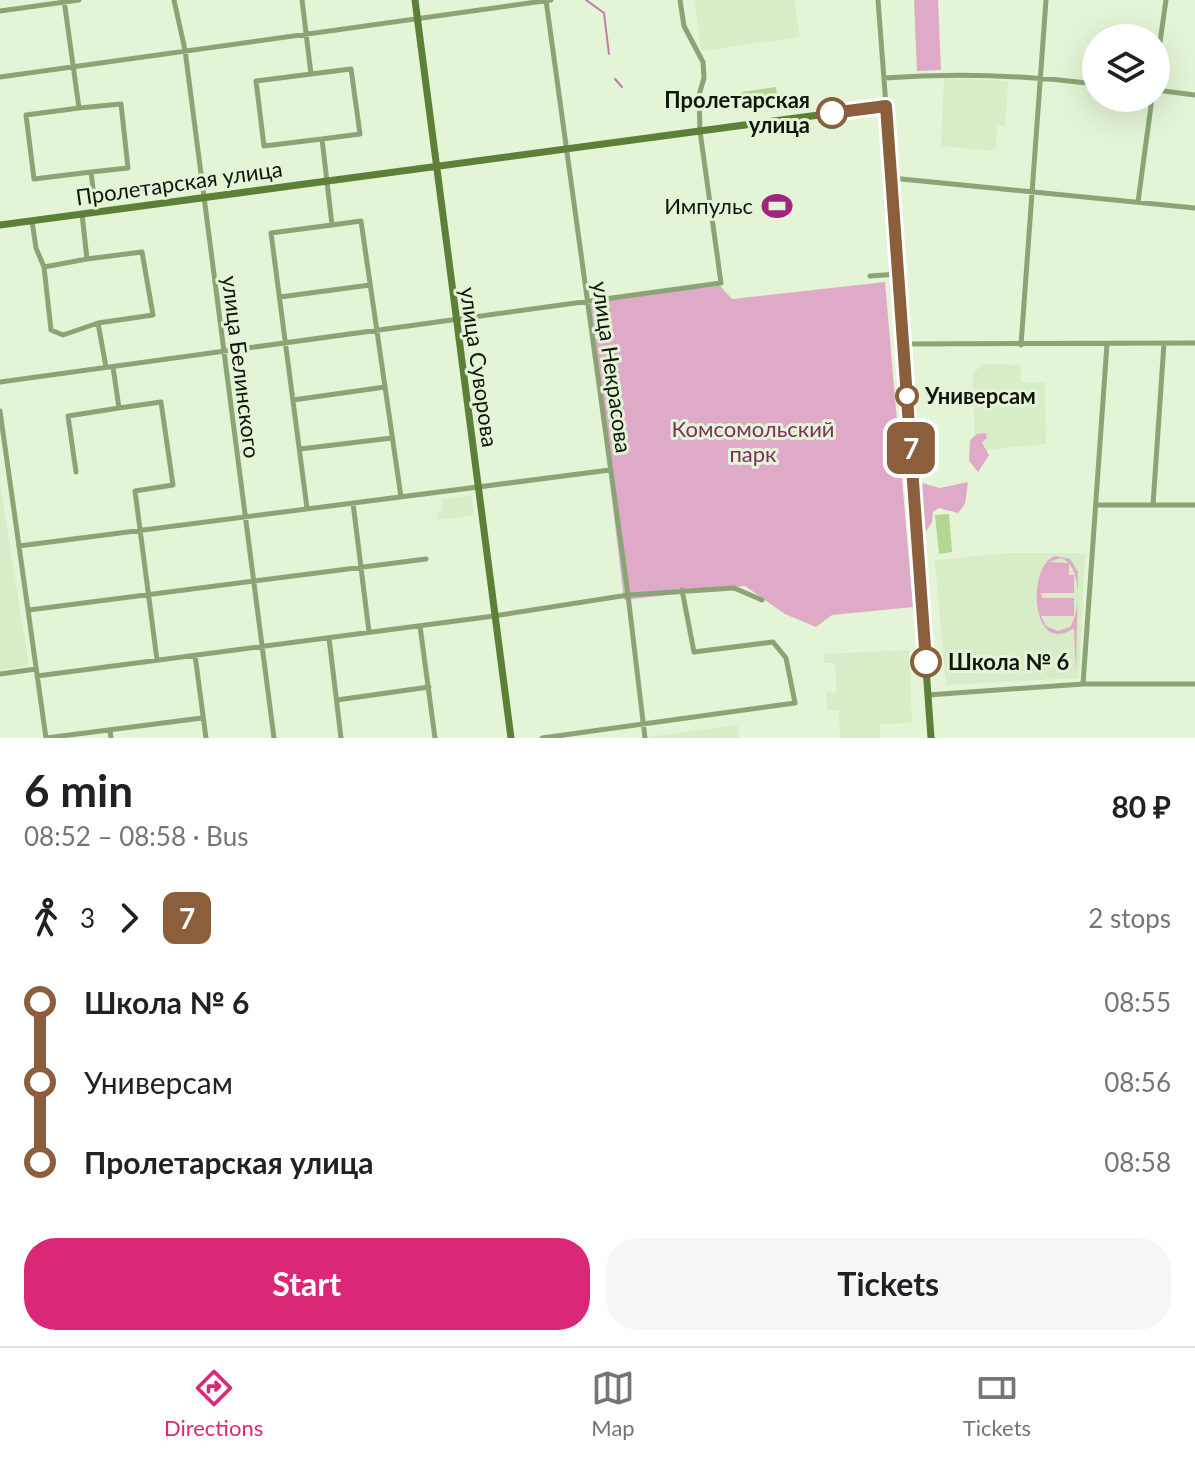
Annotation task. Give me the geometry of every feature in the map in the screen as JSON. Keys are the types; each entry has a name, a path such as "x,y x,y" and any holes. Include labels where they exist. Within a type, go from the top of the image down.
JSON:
{"main road":[{"name":"улица Суворова","path":"415,0 454,319 511,738"},
{"name":"Пролетарская улица","path":"0,225 326,178 886,106"},
{"path":"886,106 931,738"}],"street":[{"path":"0,11 79,0"},
{"name":"улица Белинского","path":"174,0 185,50 274,738"},
{"path":"302,0 311,74"},
{"path":"0,77 547,0"},
{"name":"улица Некрасова","path":"547,0 645,738"},
{"path":"0,382 721,283 700,131 699,95 704,78 703,62 684,26 680,0"},
{"path":"878,0 886,106"},
{"path":"1021,345 1043,77 1046,0"},
{"path":"1163,24 1166,0"},
{"path":"64,1 79,108"},
{"path":"351,69 360,134 322,139 264,146 256,81 351,69"},
{"path":"884,78 949,74 1043,77 1082,82"},
{"path":"1170,92 1195,95"},
{"path":"121,104 128,168 91,172 34,179 26,115 121,104"},
{"path":"1138,202 1150,112"},
{"path":"322,139 332,225"},
{"path":"91,172 96,212"},
{"path":"891,178 1195,208"},
{"path":"82,214 87,259"},
{"path":"32,221 44,267 51,330 63,335 98,323 153,315 142,252 44,267"},
{"path":"307,508 271,233 361,221 401,497"},
{"path":"870,276 898,274"},
{"path":"280,297 370,285"},
{"path":"98,323 119,408"},
{"path":"1153,505 1164,343"},
{"path":"903,344 1195,343"},
{"path":"1083,684 1107,344"},
{"path":"293,400 385,387"},
{"path":"76,472 68,416 161,402 173,485 135,491 157,660"},
{"path":"0,411 46,738 202,718"},
{"path":"300,449 392,438"},
{"path":"19,546 610,470"},
{"path":"353,503 369,632"},
{"path":"1096,505 1195,505"},
{"path":"29,610 426,559"},
{"path":"0,674 157,660 494,616 628,595 734,588 762,600"},
{"path":"542,738 795,703 786,658 773,642 694,652 682,590"},
{"path":"420,626 435,738"},
{"path":"329,638 341,738"},
{"path":"195,655 206,738"},
{"path":"928,695 1083,684 1195,684"},
{"path":"337,700 429,687"},
{"path":"110,730 111,738"}],"shaded area":[{"path":"695,0 794,0 800,37 701,51"},
{"path":"944,78 1008,81 1005,126 998,126 995,151 941,146"},
{"path":"983,364 1021,365 1021,382 1045,383 1046,444 975,451 973,373"},
{"path":"0,484 29,666 0,670"},
{"path":"471,495 474,515 438,520 437,513 443,511 441,500"},
{"path":"1010,553 1085,553 1079,678 946,685 935,560"},
{"path":"909,650 912,723 880,724 880,738 840,738 839,710 827,710 826,693 837,692 835,663 824,663 824,654"},
{"path":"737,725 739,738 649,738 649,737"}],"green space":[{"path":"914,0 938,0 941,70 917,71"},
{"name":"Комсомольский парк","path":"885,282 913,607 832,615 816,627 785,614 745,586 624,600 593,339 606,337 605,334 594,335 590,301 720,286 732,299"},
{"path":"986,433 987,437 982,443 989,455 978,472 969,461 970,440 977,434"},
{"path":"968,482 965,504 958,513 939,508 933,512 932,522 925,533 920,485 940,488"},
{"path":"1055,556 1070,559 1078,572 1078,589 1073,569 1069,564 1069,575 1074,575 1074,593 1041,593 1042,598 1074,598 1074,616 1041,616 1046,626 1058,631 1070,627 1074,620 1077,601 1076,672 1074,628 1060,634 1049,631 1041,621 1037,591 1046,563","holes":["1061,558 1068,563 1049,562"]}],"building":[{"path":"776,87 778,102 744,107 742,92"},
{"path":"949,514 952,552 939,554 935,515"}],"waterway":[{"path":"586,0 604,13 609,54"},
{"path":"615,79 622,87"}],"bus line":[{"name":"7","path":"832,113 886,106 926,662"}],"place":[{"name":"Пролетарская улица","path":"832,113"},
{"name":"Импульс","path":"777,206"},
{"name":"Универсам","path":"907,396"},
{"name":"Школа № 6","path":"926,662"}]}
